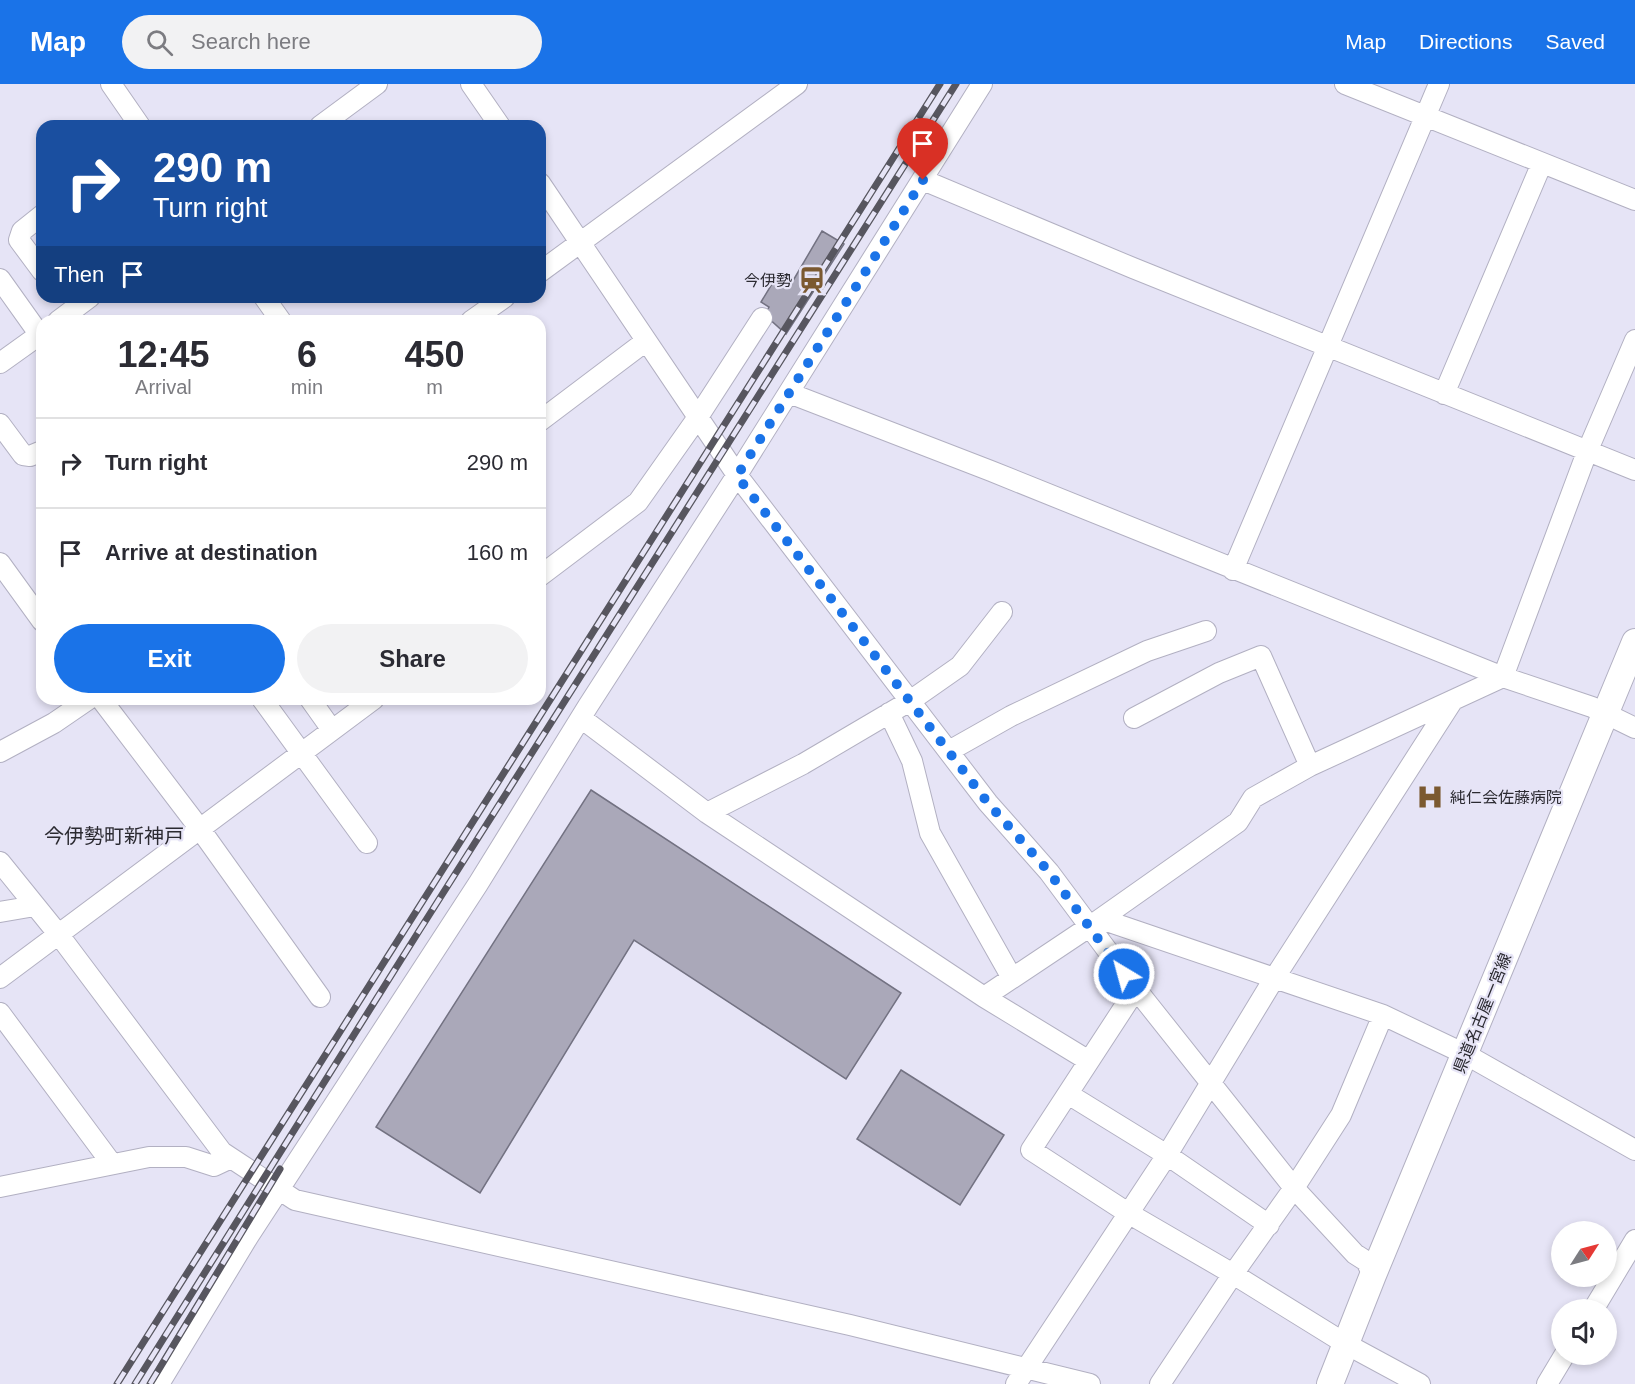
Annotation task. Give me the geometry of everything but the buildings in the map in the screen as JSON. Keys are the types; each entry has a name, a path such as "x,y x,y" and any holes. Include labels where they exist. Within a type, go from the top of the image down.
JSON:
{"main road":[{"name":"県道名古屋一宮線","path":"1330,1384 1635,642"}],"street":[{"path":"111,84 136,120"},
{"path":"328,120 377,84"},
{"path":"471,84 496,120"},
{"path":"546,268 797,84"},
{"path":"159,1384 279,1189 478,884 580,718 737,476 982,84"},
{"path":"1345,84 1635,200"},
{"path":"1233,570 1427,117 1439,84"},
{"path":"1444,394 1542,163"},
{"path":"923,180 1133,268 1635,470"},
{"path":"546,192 737,476 988,803 1095,923 1136,989 1294,1188 1355,1254 1366,1261 1373,1275"},
{"path":"36,220 22,231 19,240 36,263"},
{"path":"0,279 36,328"},
{"path":"63,310 78,303"},
{"path":"480,315 496,303"},
{"path":"546,571 638,502 698,417 762,318"},
{"path":"1,361 36,338"},
{"path":"984,997 1095,923 1238,822 1253,798 1310,766 1503,677 1587,452 1635,340"},
{"path":"546,416 646,341"},
{"path":"789,393 991,471 1503,677 1592,707 1635,728"},
{"path":"0,424 23,455 36,454"},
{"path":"0,563 36,613"},
{"path":"707,813 803,764 910,701 960,666 1002,612"},
{"path":"949,751 1011,716 1147,651 1206,631"},
{"path":"1134,718 1219,673 1261,656 1310,766"},
{"path":"1021,1377 1167,1155 1275,977 1453,700"},
{"path":"0,752 54,723 80,705"},
{"path":"106,705 200,829 320,997"},
{"path":"266,705 367,843"},
{"path":"314,705 332,730"},
{"path":"0,978 366,705"},
{"path":"889,713 912,761 930,833 1012,978"},
{"path":"580,718 707,813 984,997 1089,1061"},
{"path":"0,862 59,935 222,1152 295,1200 850,1325 1021,1377 1090,1384"},
{"path":"0,912 35,906"},
{"path":"1095,923 1275,977 1383,1015 1466,1053 1635,1150"},
{"path":"1136,989 1031,1150 1128,1213 1346,1344 1420,1384"},
{"path":"0,1013 112,1164"},
{"path":"1160,1384 1341,1115 1383,1015"},
{"path":"1068,1094 1167,1155 1269,1225"},
{"path":"0,1186 149,1157 186,1157 214,1166 231,1158"},
{"path":"1600,1299 1635,1240"},
{"path":"1547,1384 1558,1365"}],"railway":[{"path":"117,1384 940,84"},
{"path":"135,1384 956,84"},
{"path":"150,1384 280,1169"}],"place":[{"name":"今伊勢","path":"812,280"},
{"name":"純仁会佐藤病院","path":"1430,797"}],"district":[{"name":"今伊勢町新神戸","path":"114,836"}],"route":[{"path":"923,180 737,476 988,803 1049,872 1124,974"}]}
